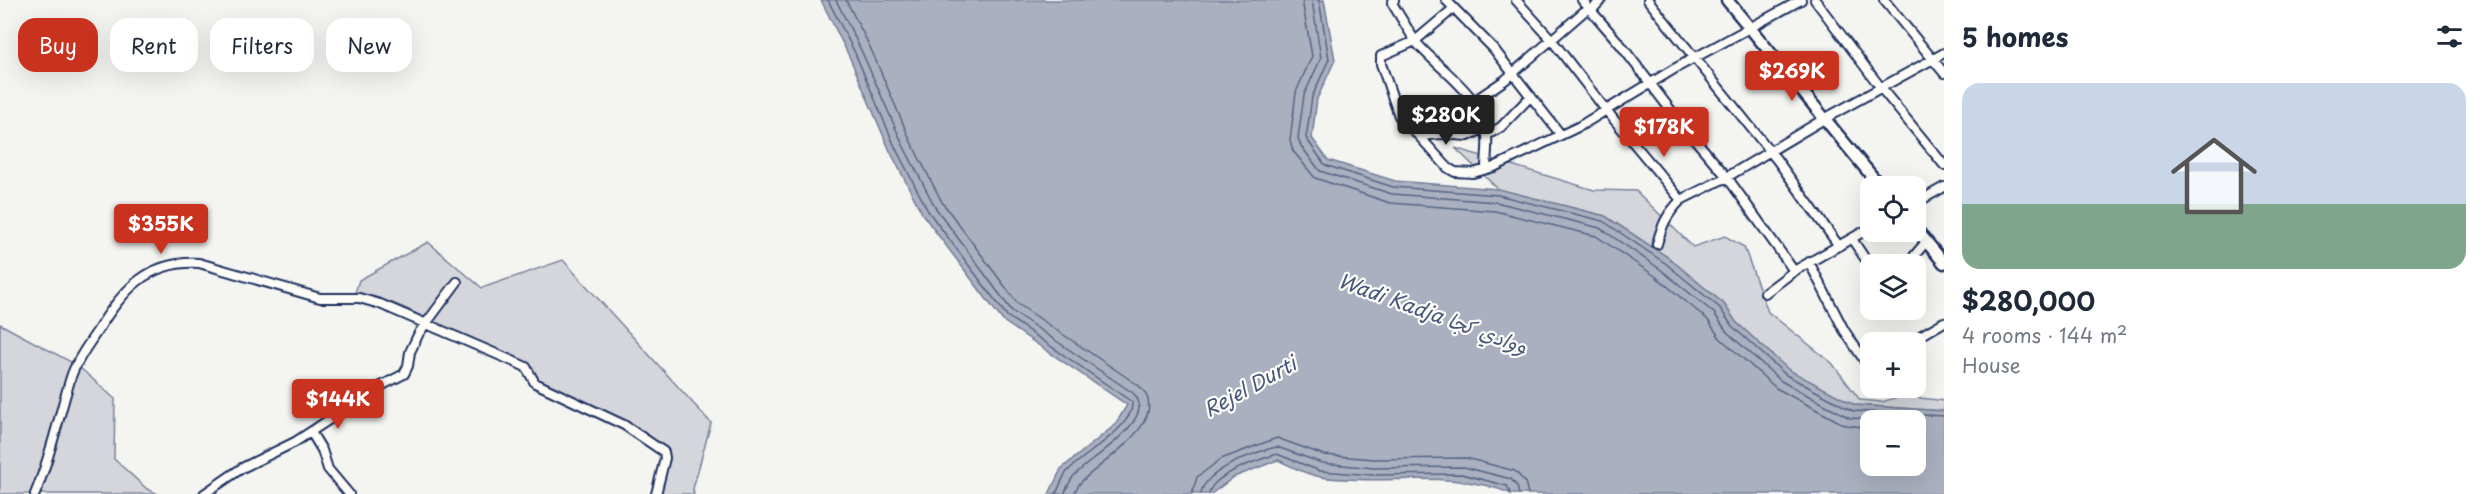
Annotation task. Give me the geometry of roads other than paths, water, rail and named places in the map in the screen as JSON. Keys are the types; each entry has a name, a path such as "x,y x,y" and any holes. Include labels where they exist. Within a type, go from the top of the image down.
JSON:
{"main road":[{"path":"1727,0 1872,176"},
{"path":"1926,242 1944,263"}],"street":[{"path":"1446,0 1513,72 1561,135"},
{"path":"1516,0 1551,39 1606,110 1681,200"},
{"path":"1582,0 1727,177 1794,271"},
{"path":"1474,101 1601,0"},
{"path":"1648,0 1769,151 1839,246"},
{"path":"1454,8 1415,41 1381,56 1380,60 1399,116 1448,168 1455,172 1473,173 1561,135 1695,57 1801,0"},
{"path":"1815,0 1881,88 1944,165"},
{"path":"1884,0 1944,73"},
{"path":"1392,1 1415,41 1474,101 1486,132 1486,169"},
{"path":"1657,244 1662,223 1681,200 1727,177 1824,119 1944,53"},
{"path":"1419,136 1440,134 1468,136 1501,127 1531,96"},
{"path":"1926,197 1944,187"},
{"path":"1766,292 1794,271 1860,234"},
{"path":"1852,239 1862,254"},
{"path":"1916,254 1926,242"},
{"path":"35,494 77,363 115,303 142,276 181,262 199,262 320,298 359,298 380,304 526,368 535,383 624,425 660,449 665,458 656,494"},
{"path":"1809,262 1860,354"},
{"path":"204,494 254,461 311,432 379,387 404,374 413,343 457,282"},
{"path":"1926,333 1944,322"},
{"path":"311,432 322,450 328,469 349,494"}],"water":[{"path":"821,0 1324,0 1335,60 1317,99 1312,138 1328,160 1395,181 1498,189 1605,216 1669,258 1724,304 1736,322 1789,370 1855,405 1944,411 1944,494 1512,494 1489,486 1466,482 1321,477 1278,460 1234,477 1211,494 1049,494 1061,469 1115,425 1127,405 1003,321 923,215 890,151 849,56"}],"water label":[{"name":"Wadi Kadja ووادي كجا","path":"1433,314"},
{"name":"Rejel Durti","path":"1250,387"}]}
